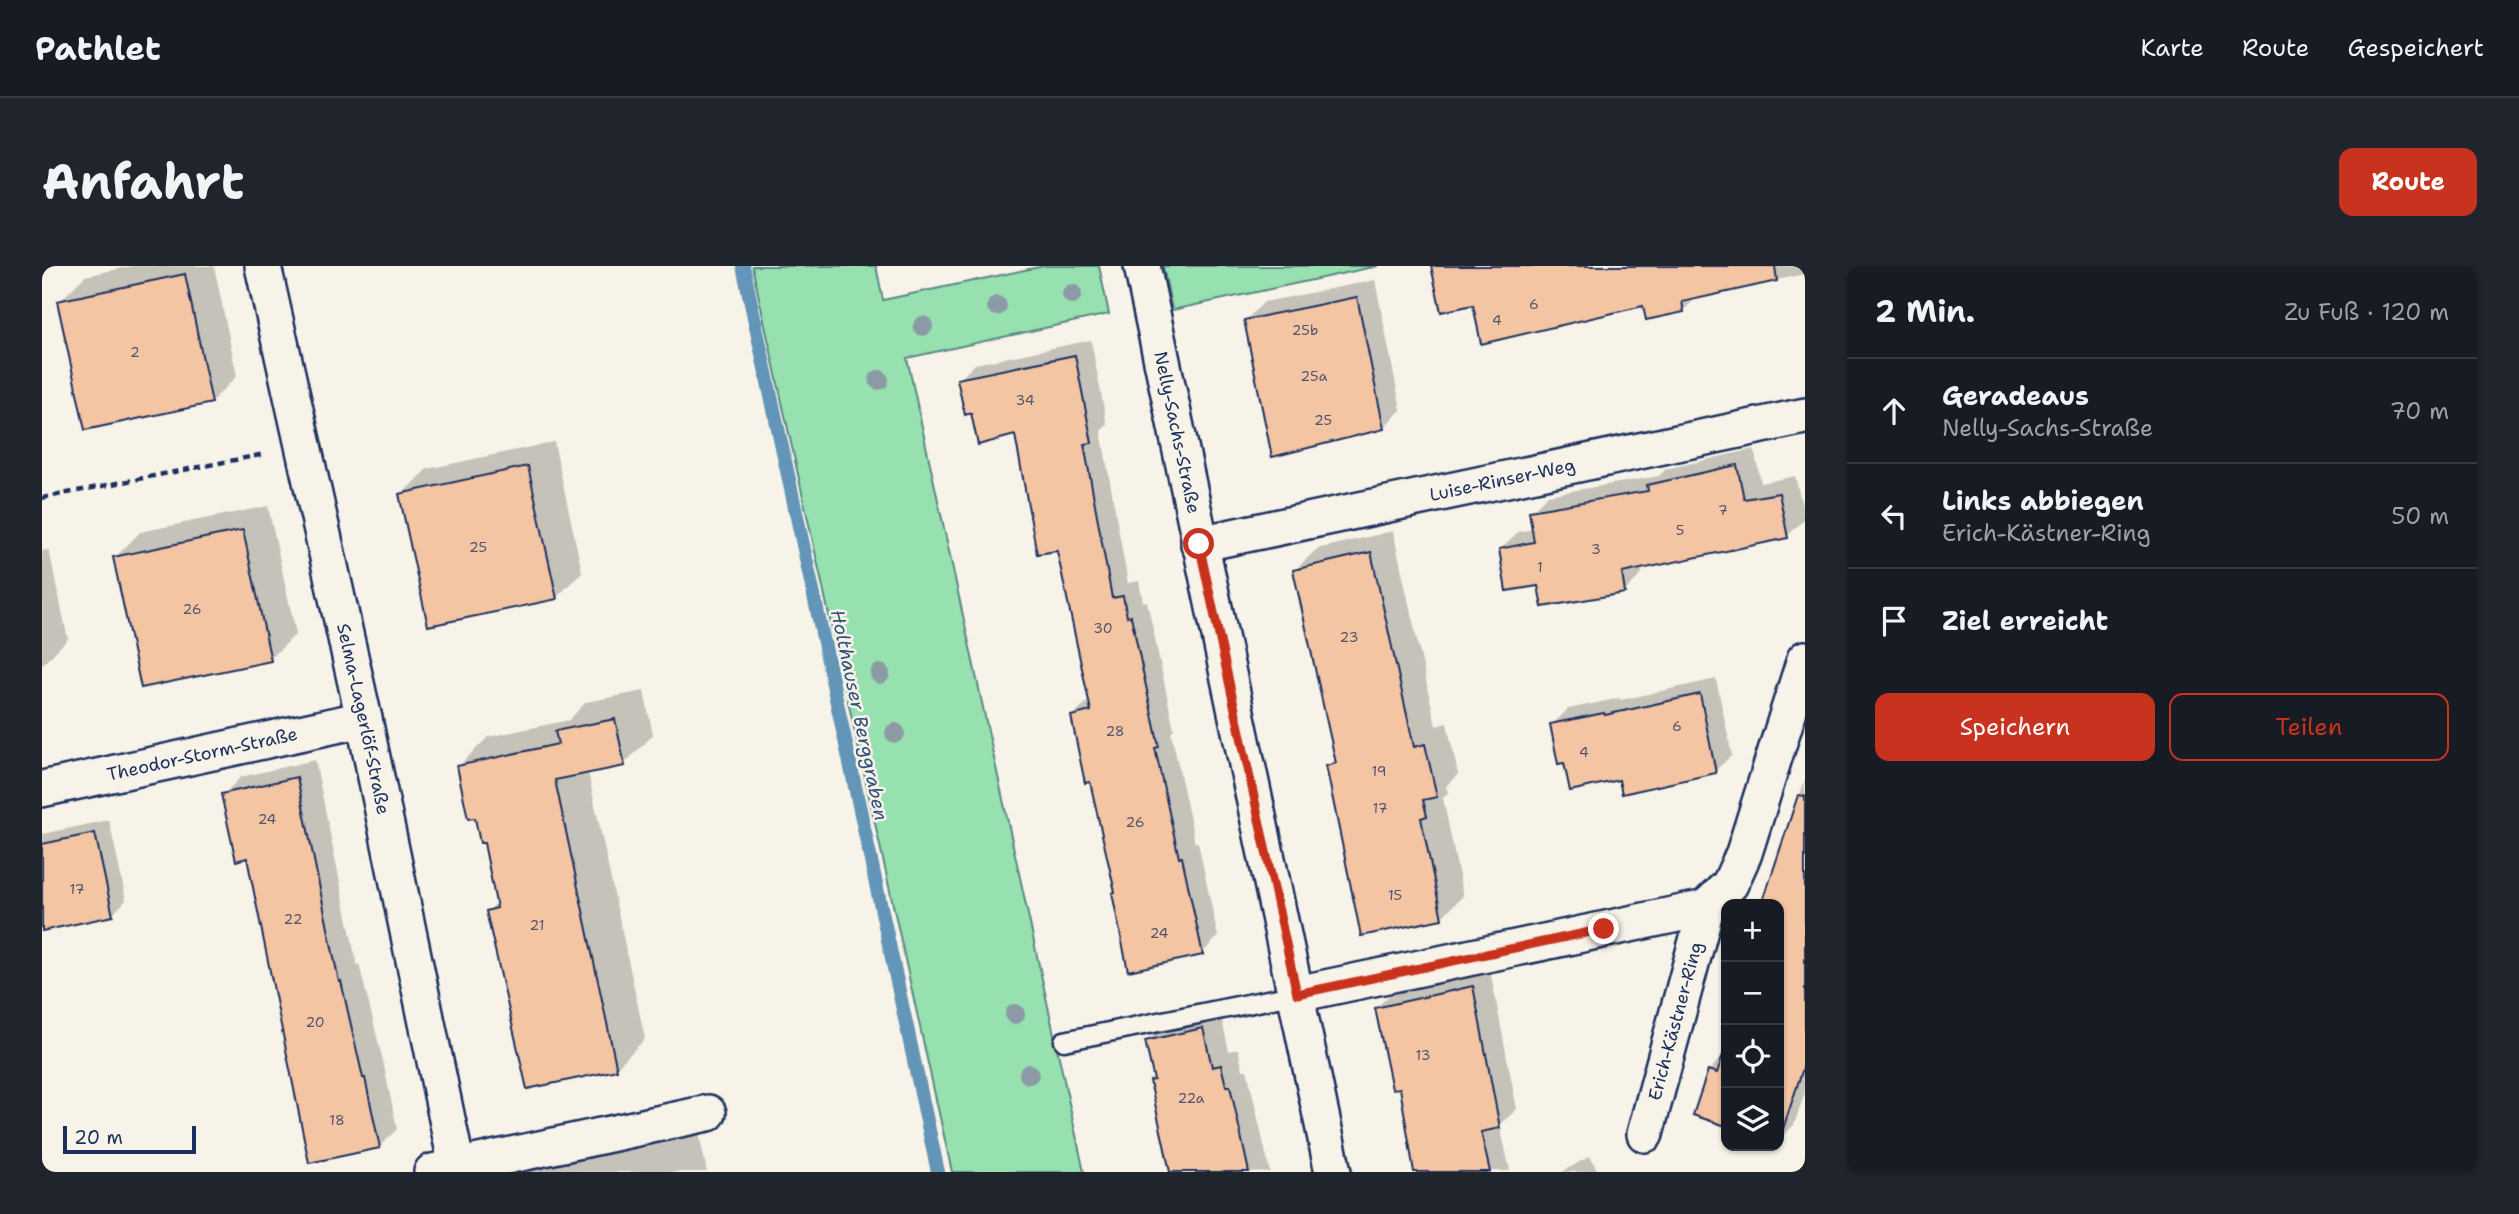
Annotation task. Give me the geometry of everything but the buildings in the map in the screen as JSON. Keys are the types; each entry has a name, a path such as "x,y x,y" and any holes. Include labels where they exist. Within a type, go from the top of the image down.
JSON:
{"street":[{"name":"Selma-Lagerlöf-Straße","path":"263,266 364,719 449,1170"},
{"name":"Nelly-Sachs-Straße","path":"1142,266 1333,1172"},
{"name":"Luise-Rinser-Weg","path":"1199,544 1805,416"},
{"name":"Erich-Kästner-Ring","path":"1645,1134 1706,908 1730,884 1744,853 1805,659"},
{"name":"Theodor-Storm-Straße","path":"42,789 364,719"},
{"path":"1297,994 1706,908"},
{"path":"449,1170 708,1113"}],"lane":[{"path":"1064,1041 1297,994"}],"path":[{"path":"42,498 304,447"}],"green space":[{"path":"752,266 876,266 883,300 1044,266 1099,266 1109,314 907,358 1084,1172 952,1172"},
{"path":"1163,266 1378,266 1172,310"}],"waterway":[{"name":"Holthauser Berggraben","path":"743,266 938,1172"}],"route":[{"path":"1199,544 1297,994 1604,929"}]}
